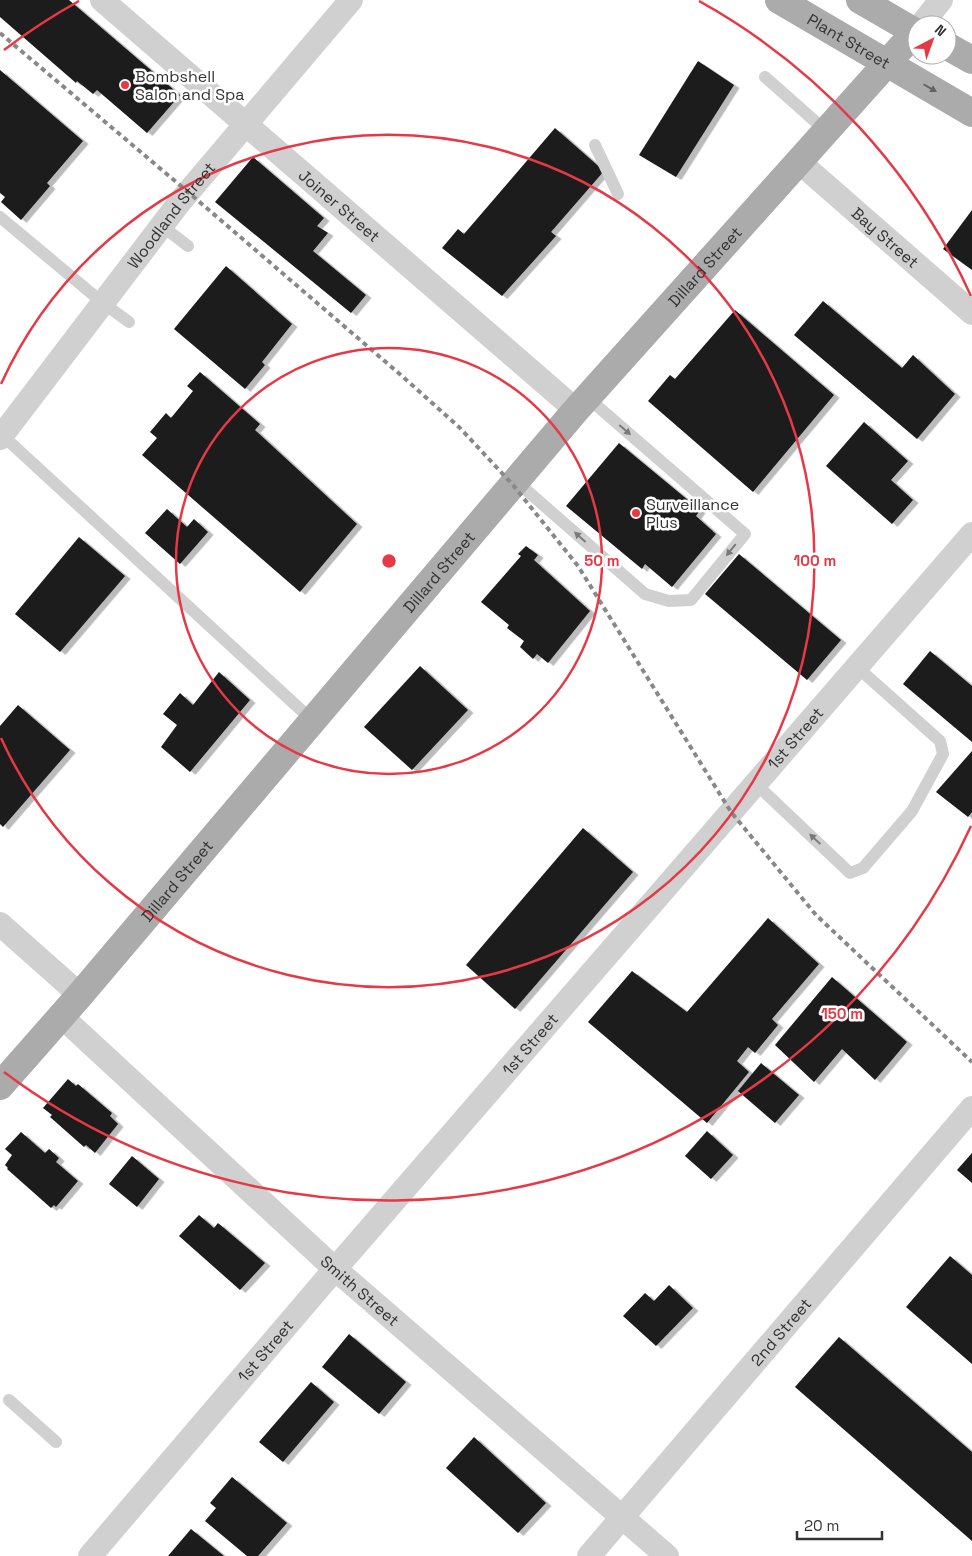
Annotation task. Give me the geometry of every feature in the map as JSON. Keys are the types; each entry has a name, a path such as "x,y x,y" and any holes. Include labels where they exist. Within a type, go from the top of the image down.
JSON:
{"main road":[{"name":"Plant Street","path":"779,0 972,113"},
{"path":"860,0 891,9 907,21"},
{"path":"887,64 891,9"},
{"name":"Dillard Street","path":"0,1086 80,995 582,404 798,161 907,42"},
{"path":"957,52 972,60"}],"street":[{"name":"Joiner Street","path":"102,0 246,124 582,404"},
{"name":"Woodland Street","path":"1,436 184,198 351,0"},
{"name":"Dillard Street","path":"930,15 941,0"},
{"name":"Bay Street","path":"798,161 972,313"},
{"name":"1st Street","path":"90,1556 335,1269 972,534"},
{"path":"0,924 80,995"},
{"name":"Smith Street","path":"61,1016 335,1269 667,1556"},
{"name":"2nd Street","path":"589,1556 972,1108"}],"lane":[{"path":"765,77 826,131"},
{"path":"596,145 618,194"},
{"path":"0,217 103,303 130,322"},
{"path":"162,226 188,246"},
{"path":"516,481 645,594 669,601 691,600 744,534 582,404"},
{"path":"1,436 313,721"},
{"path":"756,784 850,873 864,868 912,811 943,754 940,741 857,667"},
{"path":"9,1400 56,1442"}],"building":[{"path":"0,0 69,0 180,95 147,133 97,90 93,94 77,81 76,83 0,17"},
{"path":"698,61 734,85 676,177 639,155"},
{"path":"0,70 83,141 47,183 50,186 21,220 1,202 5,197 0,193"},
{"path":"555,128 604,171 551,232 556,236 502,296 442,248 458,229 464,234"},
{"path":"253,157 324,218 317,226 328,233 313,251 366,295 351,313 215,202"},
{"path":"972,210 972,270 943,249"},
{"path":"226,266 292,324 262,362 265,365 245,389 174,329"},
{"path":"823,301 902,368 913,355 955,394 917,439 794,335"},
{"path":"735,310 834,395 753,492 648,401 670,375 675,379"},
{"path":"200,372 260,424 255,430 357,524 300,592 142,455 157,438 150,432 166,413 171,418 193,391 187,386"},
{"path":"864,422 908,461 891,480 913,500 892,524 826,466"},
{"name":"Surveillance Plus","path":"619,443 700,510 696,516 716,534 672,587 645,564 642,569 566,506"},
{"path":"167,509 187,527 194,519 208,532 180,564 145,533"},
{"path":"79,537 125,576 60,652 15,614"},
{"path":"526,546 538,555 534,560 590,611 548,663 537,654 533,659 520,647 524,641 507,628 509,625 481,602 521,556 518,554"},
{"path":"739,554 841,640 807,680 705,594"},
{"path":"930,651 972,686 972,742 903,684"},
{"path":"420,666 468,710 412,770 364,727"},
{"path":"219,672 250,700 190,772 161,747 177,725 163,714 180,693 193,705"},
{"path":"18,705 70,750 3,827 0,824 0,726"},
{"path":"972,751 972,812 968,817 936,792"},
{"path":"583,828 633,872 515,1009 466,965"},
{"path":"768,918 819,964 772,1019 778,1025 755,1053 748,1047 737,1061 749,1072 707,1123 588,1022 632,971 687,1012"},
{"path":"832,977 907,1042 875,1080 842,1049 814,1082 775,1045"},
{"path":"761,1063 799,1095 775,1123 738,1091"},
{"path":"68,1079 76,1086 78,1084 112,1113 110,1116 118,1124 95,1153 86,1145 84,1147 50,1117 52,1115 43,1108"},
{"path":"707,1131 733,1155 711,1179 685,1156"},
{"path":"21,1132 45,1153 49,1149 59,1158 56,1162 78,1181 56,1207 54,1205 51,1208 7,1169 5,1165 12,1155 5,1149"},
{"path":"972,1153 972,1183 957,1170"},
{"path":"132,1156 159,1179 137,1207 109,1184"},
{"path":"199,1215 214,1228 218,1223 265,1263 240,1290 179,1236"},
{"path":"950,1256 972,1275 972,1364 906,1307"},
{"path":"669,1285 693,1308 656,1346 623,1316 645,1293 654,1301"},
{"path":"349,1334 406,1382 379,1414 322,1367"},
{"path":"839,1337 972,1452 972,1541 795,1387"},
{"path":"311,1382 334,1402 283,1462 259,1442"},
{"path":"474,1437 546,1503 518,1533 446,1468"},
{"path":"232,1477 287,1523 258,1556 247,1556 205,1521 216,1508 210,1503"},
{"path":"191,1529 224,1556 168,1556"}],"railway":[{"path":"0,33 188,192 460,428 513,485 578,566 731,812 816,915 972,1062"}],"place":[{"name":"Bombshell Salon and Spa","path":"125,85"},
{"name":"Surveillance Plus","path":"636,513"}]}
